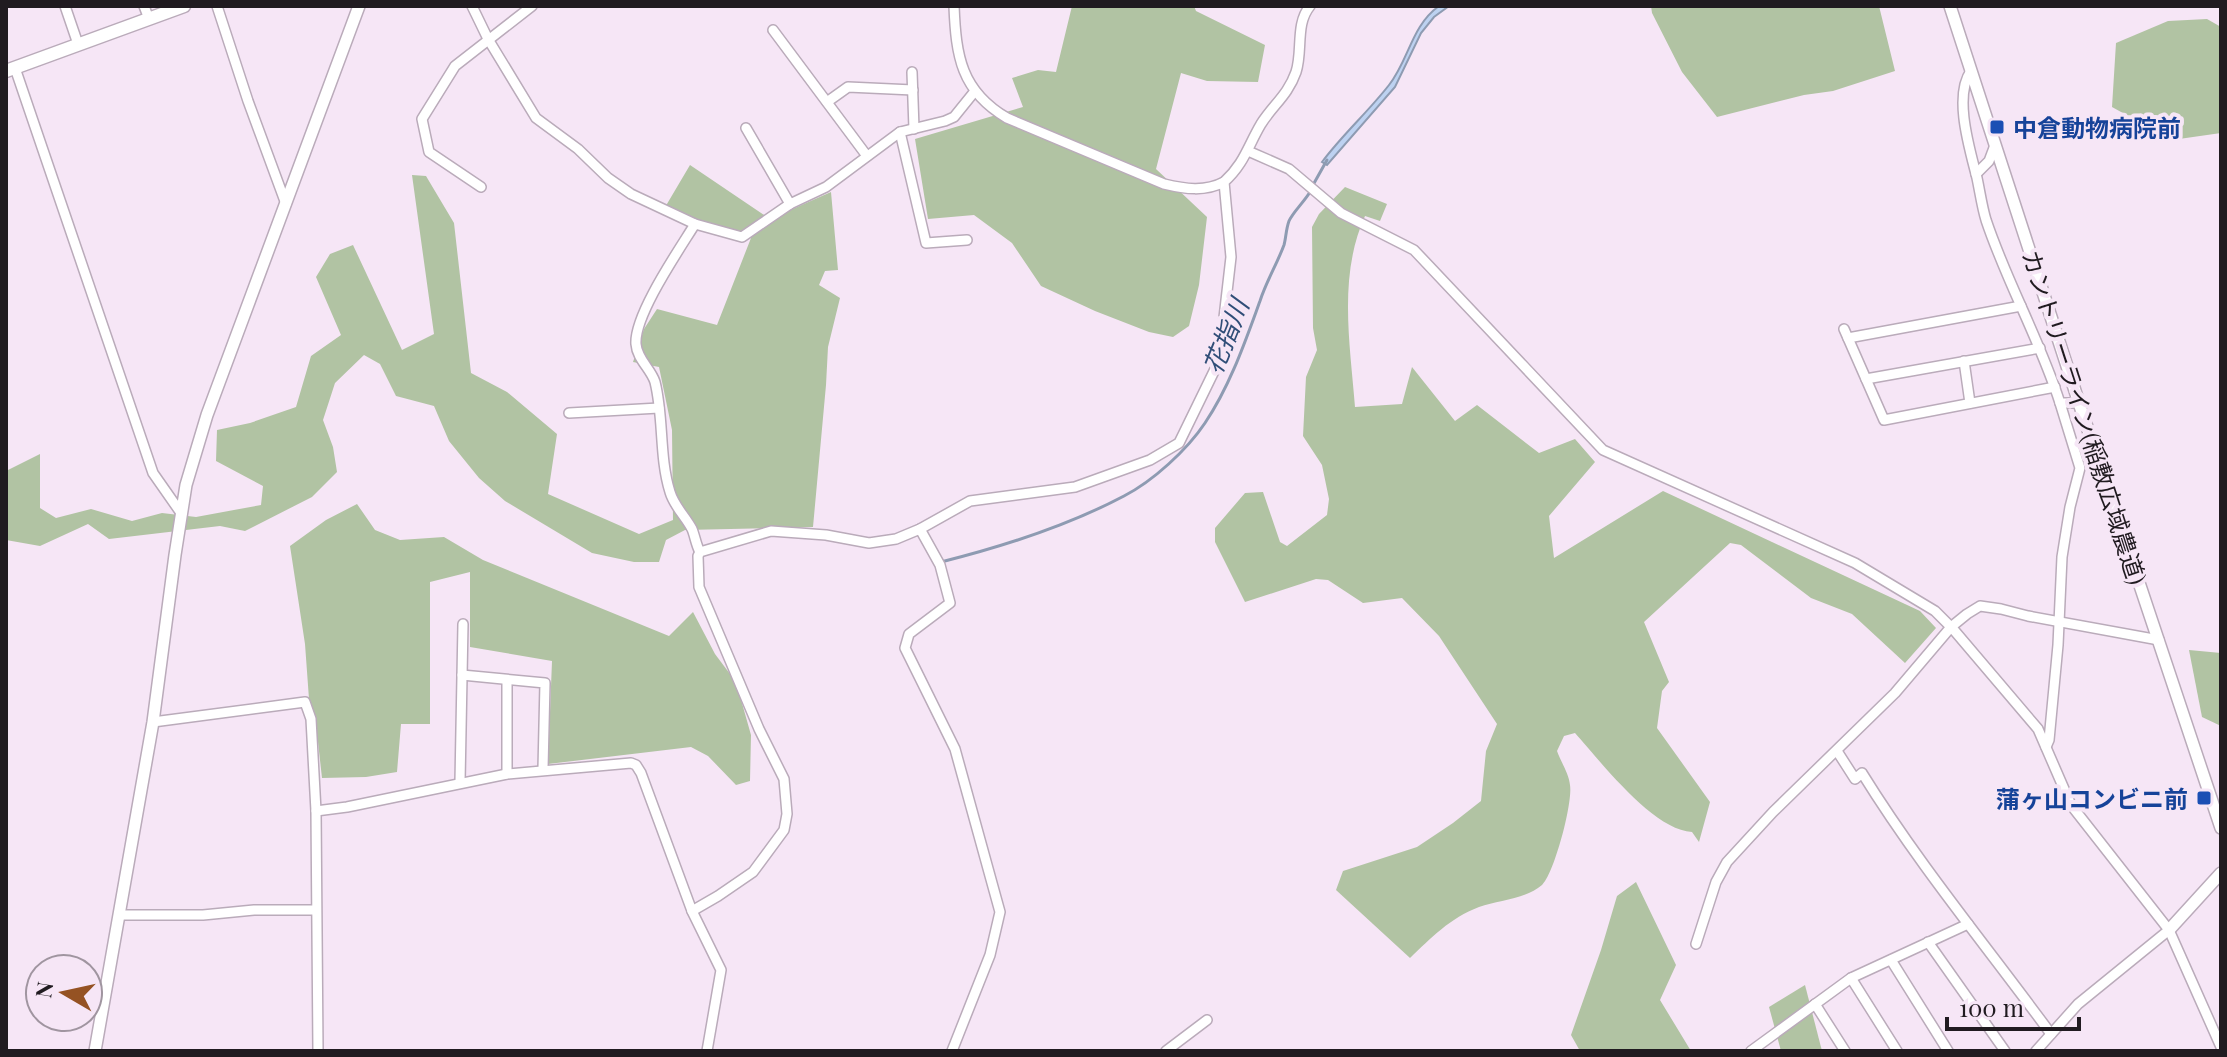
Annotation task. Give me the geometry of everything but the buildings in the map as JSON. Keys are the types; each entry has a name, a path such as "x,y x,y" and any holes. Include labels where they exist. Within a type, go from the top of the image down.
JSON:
{"main road":[{"path":"10,70 78,44 146,12 184,6"}],"street":[{"path":"65,6 78,44"},
{"path":"217,6 286,204"},
{"path":"95,1051 153,722 186,485 207,415 359,6"},
{"path":"472,6 488,39 536,118 631,194 695,224 742,237 790,204 826,187 900,132 954,117 975,91"},
{"path":"481,187 429,152 422,119 455,66 532,6"},
{"path":"954,6 956,48 962,68 975,91 995,111 1164,184 1183,189 1208,189 1224,182 1234,173 1269,112 1284,98 1297,70 1303,14 1310,6"},
{"name":"カントリーライン(稲敷広域農道)","path":"1950,6 2221,828"},
{"path":"773,30 867,156"},
{"path":"10,70 153,473 181,513"},
{"path":"1971,71 1965,81 1963,101 1971,157 1986,219 2055,387 2080,468 2062,557 2046,747"},
{"path":"912,72 914,129"},
{"path":"827,102 848,87 913,90"},
{"path":"746,128 790,204"},
{"path":"900,132 926,243 967,240"},
{"path":"1976,174 1989,161 1995,145"},
{"path":"1248,151 1289,169 1341,213 1414,250 1603,450 1855,563 1935,611 2038,729 2071,805 2169,930 2221,1047"},
{"path":"700,552 771,531 826,535 869,543 896,539 970,501 1075,487 1150,460 1179,443 1219,361 1231,257 1224,182"},
{"path":"692,911 753,872 784,830 787,814 784,779 759,729 699,587 700,552 691,526 675,505 670,492 653,376 636,345 642,316 695,224"},
{"path":"2021,306 1846,334 1884,420 2055,387"},
{"path":"1866,379 2040,348"},
{"path":"1964,361 1970,403"},
{"path":"2060,403 2079,403"},
{"path":"569,413 659,408"},
{"path":"920,529 940,565 950,603 909,634 905,648 955,749 1000,912 990,955 952,1051"},
{"path":"1696,944 1716,882 1727,862 1773,812 1895,693 1951,627 1980,606 2159,640"},
{"path":"460,782 463,624"},
{"path":"462,675 545,683 543,769"},
{"path":"507,680 507,774"},
{"path":"153,722 305,702 311,719 316,811 318,1051"},
{"path":"1837,751 1855,779 1862,773 1892,820 2051,1034"},
{"path":"316,811 507,774 543,769 636,765 692,911 721,970 707,1051"},
{"path":"2036,1051 2078,1004 2169,930 2221,873"},
{"path":"119,915 315,910"},
{"path":"1751,1051 1851,978 1968,924"},
{"path":"1928,942 2005,1051"},
{"path":"1891,960 1948,1051"},
{"path":"1851,978 1897,1051"},
{"path":"1815,1004 1845,1051"},
{"path":"1166,1051 1207,1020"}],"green space":[{"path":"1072,6 1194,6 1196,11 1265,45 1258,82 1207,81 1181,73 1156,169 1207,217 1199,285 1189,326 1173,337 1149,332 1041,286 1012,243 974,215 928,219 915,139 1023,107 1012,78 1038,70 1056,72"},
{"path":"1651,6 1879,6 1895,71 1833,91 1804,95 1717,117 1682,72"},
{"path":"2207,19 2221,27 2221,133 2172,140 2112,107 2116,43 2168,21"},
{"path":"690,165 770,219 831,192 838,270 825,271 819,285 840,298 828,347 813,527 685,530 666,540 659,562 634,562 592,553 505,501 479,478 449,441 434,406 396,396 380,364 364,355 335,383 323,420 333,447 337,472 312,497 245,531 220,526 109,539 88,524 40,546 6,540 6,471 40,454 40,508 56,518 91,509 132,521 162,513 196,517 261,505 263,486 216,461 217,430 250,423 296,407 311,356 341,335 316,277 330,254 353,245 402,350 434,334 412,175 426,176 454,223 471,373 507,392 557,434 548,494 639,534 673,520 672,430 659,367 633,362 644,329 657,309 717,325 751,238 664,209"},
{"path":"1345,187 1387,204 1380,221 1365,216 1351,262 1348,310 1355,407 1402,404 1412,367 1455,421 1477,405 1539,453 1575,439 1595,462 1549,516 1554,558 1663,491 1920,611 1936,628 1905,663 1852,614 1811,598 1741,545 1730,543 1644,622 1669,682 1662,691 1657,728 1710,802 1699,842 1692,832 1661,820 1629,793 1575,733 1564,736 1557,751 1570,785 1569,807 1562,838 1547,878 1536,890 1479,907 1459,917 1410,958 1336,890 1343,871 1417,847 1481,801 1486,751 1497,724 1439,636 1402,598 1363,603 1328,580 1316,579 1245,602 1215,542 1215,528 1245,493 1263,492 1280,542 1287,546 1327,515 1329,499 1322,465 1303,436 1306,377 1317,350 1313,328 1312,227 1319,214"},
{"path":"357,504 375,530 400,540 444,537 483,560 669,636 693,612 715,654 736,682 751,735 750,781 736,785 708,756 691,747 548,764 552,661 470,647 470,572 430,582 430,724 401,724 397,772 366,777 322,778 290,546 326,520"},
{"path":"2189,650 2221,653 2221,726 2202,717"},
{"path":"1636,882 1676,965 1660,1000 1691,1051 1580,1051 1571,1035 1617,896"},
{"path":"1805,985 1822,1051 1781,1051 1769,1007"}],"water":[{"path":"1439,6 1449,6 1434,17 1421,33 1395,87 1327,165 1322,162 1389,85 1422,23"}],"waterway":[{"name":"花指川","path":"1313,185 1327,160"},
{"name":"花指川","path":"941,562 1034,534 1103,507 1146,482 1179,454 1198,433 1222,394 1284,245 1289,221 1310,192"}],"place":[{"name":"中倉動物病院前","path":"1997,127"},
{"name":"蒲ヶ山コンビニ前","path":"2204,798"}]}
